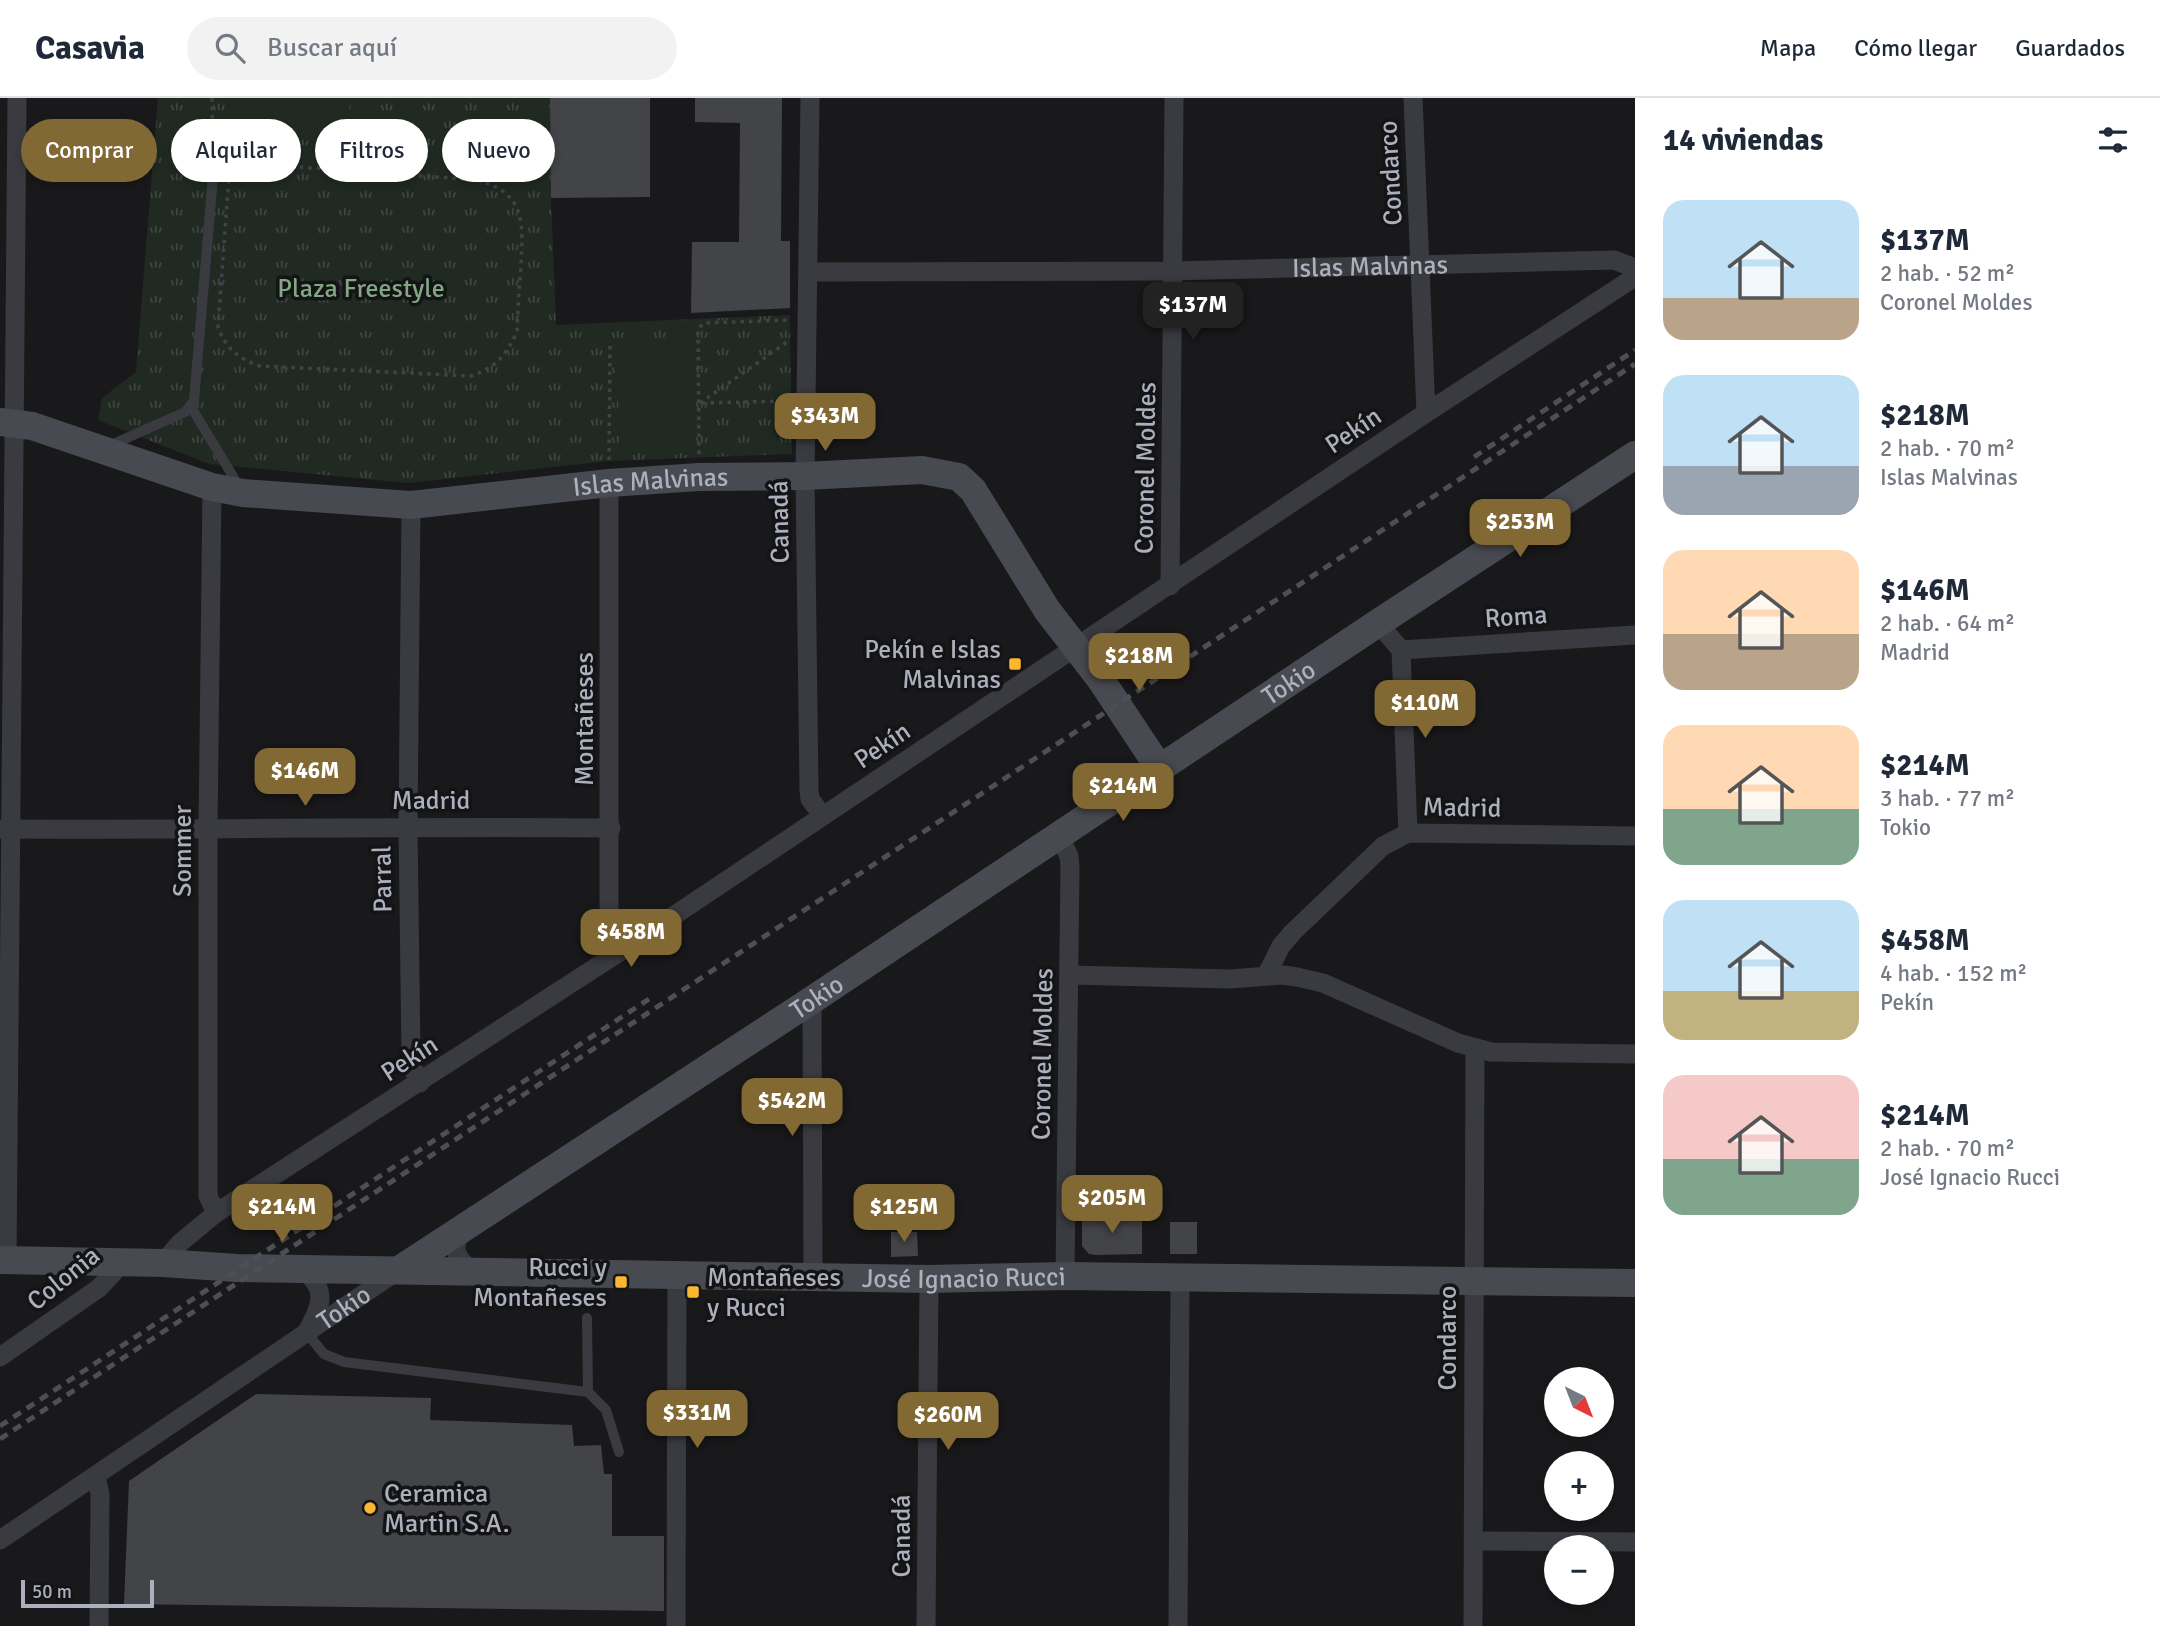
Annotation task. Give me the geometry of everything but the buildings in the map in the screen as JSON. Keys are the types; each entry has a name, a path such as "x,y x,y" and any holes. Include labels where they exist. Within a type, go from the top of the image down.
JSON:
{"street":[{"path":"4,1260 6,423 17,98"},
{"name":"Canadá","path":"810,98 805,476 809,790 810,799 822,816"},
{"name":"Coronel Moldes","path":"1170,586 1174,98"},
{"name":"Condarco","path":"1413,98 1426,413"},
{"name":"Islas Malvinas","path":"807,272 1173,271 1614,260 1635,268"},
{"name":"Pekín","path":"163,1263 180,1243 216,1213 618,953 1426,413 1635,277"},
{"name":"Islas Malvinas","path":"6,423 32,426 212,487 243,493 411,505 609,483 699,477 805,476 922,470 959,477 973,490 1047,610 1160,769"},
{"name":"Tokio","path":"0,1541 307,1331 1635,455"},
{"name":"Montañeses","path":"609,483 609,918 618,953"},
{"name":"Sommer","path":"212,487 208,1196 216,1213"},
{"name":"Parral","path":"411,505 408,826 411,1056 412,1067 420,1083"},
{"path":"1378,623 1401,650 1408,833"},
{"name":"Roma","path":"1401,650 1635,635"},
{"name":"Madrid","path":"5,829 208,830 408,826 611,828"},
{"name":"Madrid","path":"1266,976 1281,946 1293,932 1383,846 1408,833 1635,836"},
{"name":"Coronel Moldes","path":"1059,836 1069,856 1070,868 1065,1276"},
{"path":"1070,975 1230,979 1297,977 1323,983 1475,1049 1500,1052 1635,1054"},
{"path":"812,1000 813,1276"},
{"name":"Condarco","path":"1473,1626 1475,1049"},
{"path":"468,1225 456,1239 456,1246 461,1262 473,1272"},
{"name":"José Ignacio Rucci","path":"4,1260 163,1263 237,1268 929,1279 1065,1276 1635,1283"},
{"name":"Colonia","path":"0,1357 99,1288 123,1262"},
{"path":"302,1269 314,1278 320,1287 321,1298 307,1331"},
{"path":"676,1626 677,1274"},
{"path":"1178,1626 1180,1277"},
{"name":"Canadá","path":"926,1626 929,1279"},
{"path":"96,1476 100,1494 99,1626"},
{"path":"1474,1541 1635,1542"}],"lane":[{"path":"101,450 178,415 191,407 196,395 213,182"},
{"path":"191,407 243,493"},
{"path":"587,1318 589,1392"},
{"path":"307,1331 324,1354 344,1362 589,1392 606,1410 619,1452"}],"path":[{"path":"212,98 212,119"},
{"path":"230,162 477,180 494,184 508,195 517,208 523,225 517,332 510,347 488,370 471,376 260,366 232,353 218,327 230,162"},
{"path":"699,477 698,329 704,323 807,324"},
{"path":"700,403 807,324"},
{"path":"609,483 610,344"},
{"path":"700,403 806,401"}],"green space":[{"name":"Plaza Freestyle","path":"158,98 550,98 550,119 442,119 442,182 551,182 556,325 790,315 792,454 608,461 408,483 209,464 98,420 102,398 136,372 151,182 157,182"},
{"path":"226,98 350,98 348,119 315,119 315,141 301,140 301,119 224,119"},
{"path":"691,341 695,447 620,450 616,344"}],"railway":[{"path":"1474,457 1635,350"},
{"path":"0,1439 1635,364"},
{"path":"0,1426 649,999"}],"place":[{"name":"Pekín e Islas Malvinas","path":"1015,664"},
{"name":"Rucci y Montañeses","path":"621,1282"},
{"name":"Montañeses y Rucci","path":"693,1292"},
{"name":"Ceramica Martin S.A.","path":"370,1508"}]}
